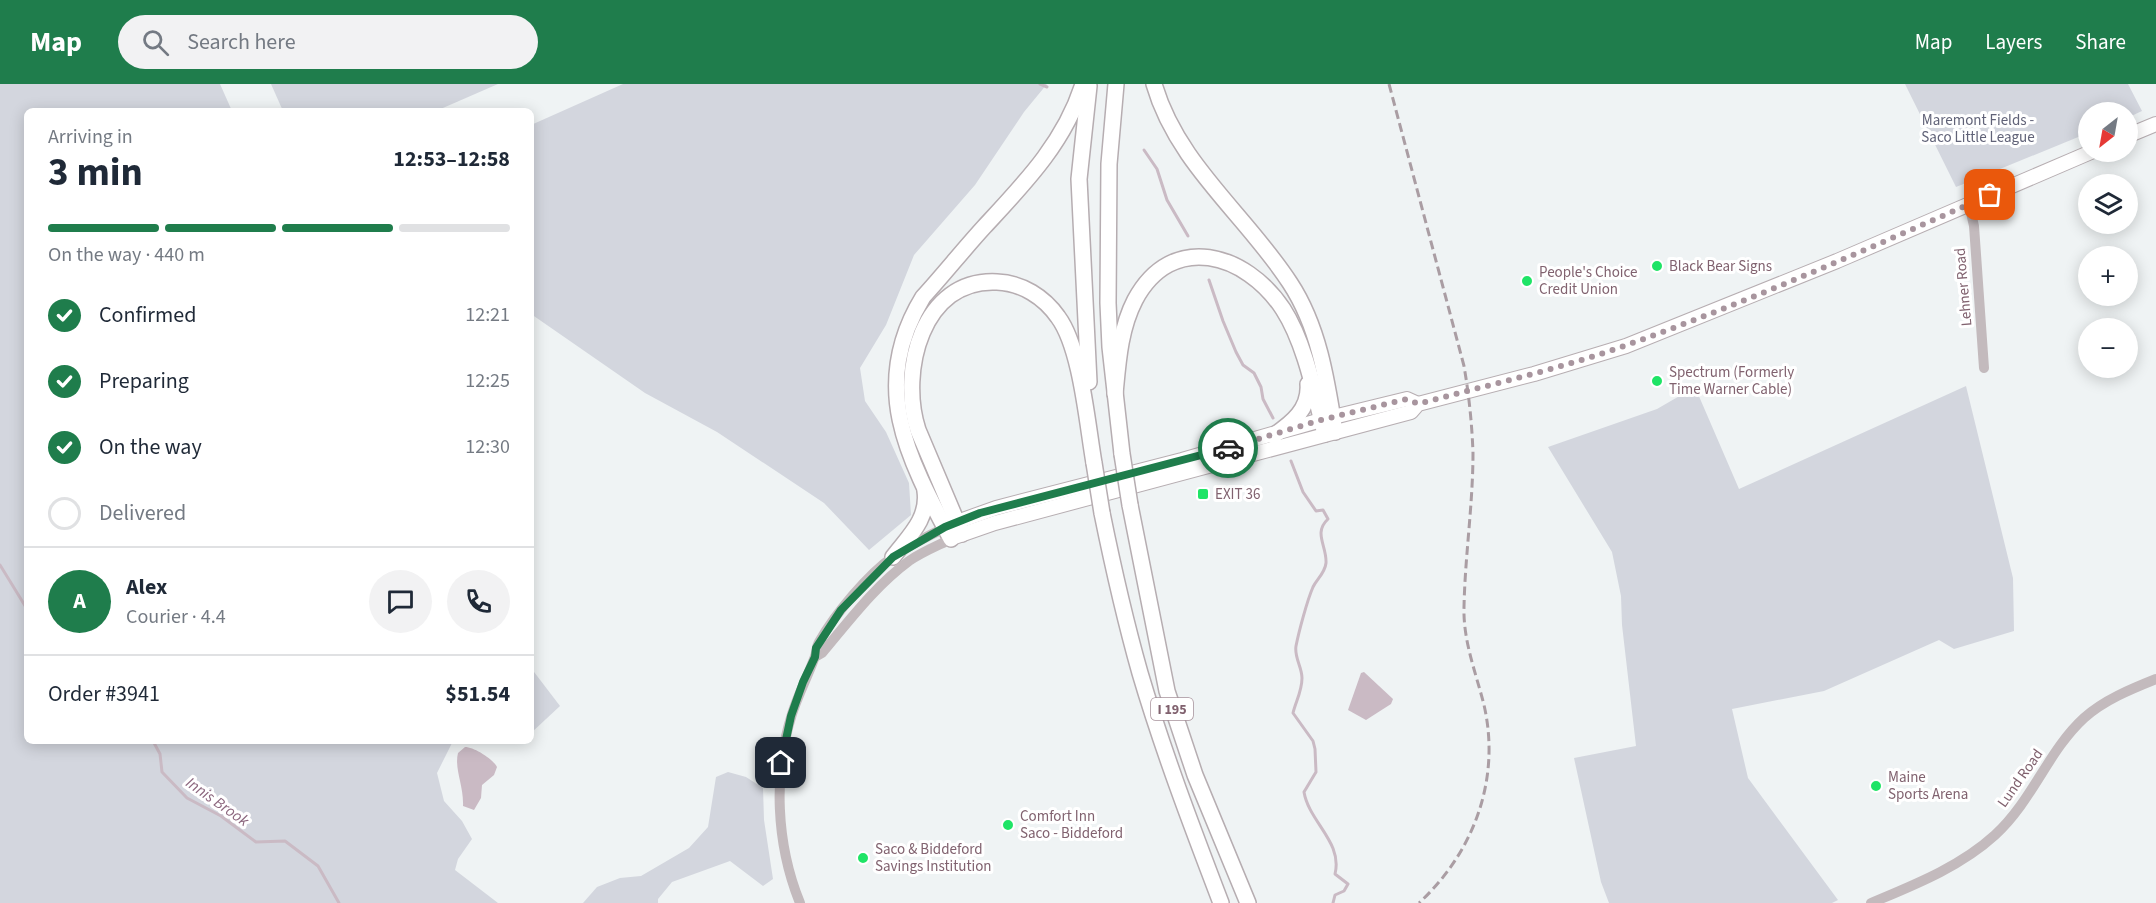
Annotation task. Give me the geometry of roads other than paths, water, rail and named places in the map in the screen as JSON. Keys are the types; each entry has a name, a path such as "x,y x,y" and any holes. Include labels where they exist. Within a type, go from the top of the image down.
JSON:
{"highway":[{"path":"954,531 921,477 905,443 897,403 899,356 909,324 924,297 1047,156 1073,111 1083,84"},
{"name":"I 195","path":"1089,84 1079,179 1085,336 1094,463 1102,513 1113,569 1141,674 1221,903"},
{"name":"I 195","path":"1116,84 1107,239 1110,347 1114,394 1130,505 1167,691 1195,775 1248,903"},
{"path":"1154,84 1165,115 1186,153 1277,265 1301,302 1321,358 1330,399 1328,426"},
{"path":"1114,394 1120,346 1134,302 1143,288 1160,272 1188,258 1222,259 1245,270 1260,281 1275,298 1289,320 1328,426"},
{"path":"954,531 918,430 914,413 912,382 917,345 928,319 942,303 960,290 989,281 1007,282 1039,296 1060,319 1078,368 1094,463"},
{"path":"1273,436 1302,411 1309,392 1306,366"},
{"path":"893,557 918,525 925,510 925,494 921,477"}],"main road":[{"path":"2138,131 2156,124"},
{"path":"954,531 996,508 1273,436 1411,412 1418,404 1544,371 1626,346 1837,261 2078,158"},
{"path":"954,531 995,523 1328,426"}],"street":[{"name":"Lehner Road","path":"1969,204 1974,226 1984,368"},
{"path":"800,903 789,873 782,833 781,763 791,716 815,657 819,641 841,610 893,557 954,531"},
{"path":"815,657 822,653 870,595 887,579 954,531"},
{"name":"Lund Road","path":"1870,903 1923,881 1978,849 2018,812 2064,741 2082,719 2104,703 2156,679"}],"waterway":[{"path":"1040,84 1047,87"},
{"path":"1144,150 1157,169 1167,200 1188,236"},
{"path":"1209,280 1236,352 1243,365 1254,373 1261,387 1263,399 1273,418"},
{"path":"1291,461 1303,492 1316,511 1323,510 1328,519 1321,535 1326,557 1325,567 1313,587 1296,646 1302,678 1293,713 1313,741 1315,749 1316,772 1304,792 1307,803 1334,852 1335,874 1348,884 1344,891 1335,895 1333,903"},
{"name":"Innis Brook","path":"0,565 24,604"},
{"name":"Innis Brook","path":"155,744 160,754 162,772 187,798 221,816 256,842 285,841 318,866 339,903"}],"railway":[{"path":"1389,84 1466,377 1473,453 1464,620 1468,645 1484,705 1489,760 1478,813 1468,837 1455,861 1419,903"}],"place":[{"name":"Black Bear Signs","path":"1657,266"},
{"name":"People's Choice Credit Union","path":"1527,281"},
{"name":"Spectrum (Formerly Time Warner Cable)","path":"1657,381"},
{"name":"EXIT 36","path":"1203,494"},
{"name":"Maine Sports Arena","path":"1876,786"},
{"name":"Comfort Inn Saco - Biddeford","path":"1008,825"},
{"name":"Saco & Biddeford Savings Institution","path":"863,858"}],"park label":[{"name":"Maremont Fields - Saco Little League","path":"1978,128"}]}
